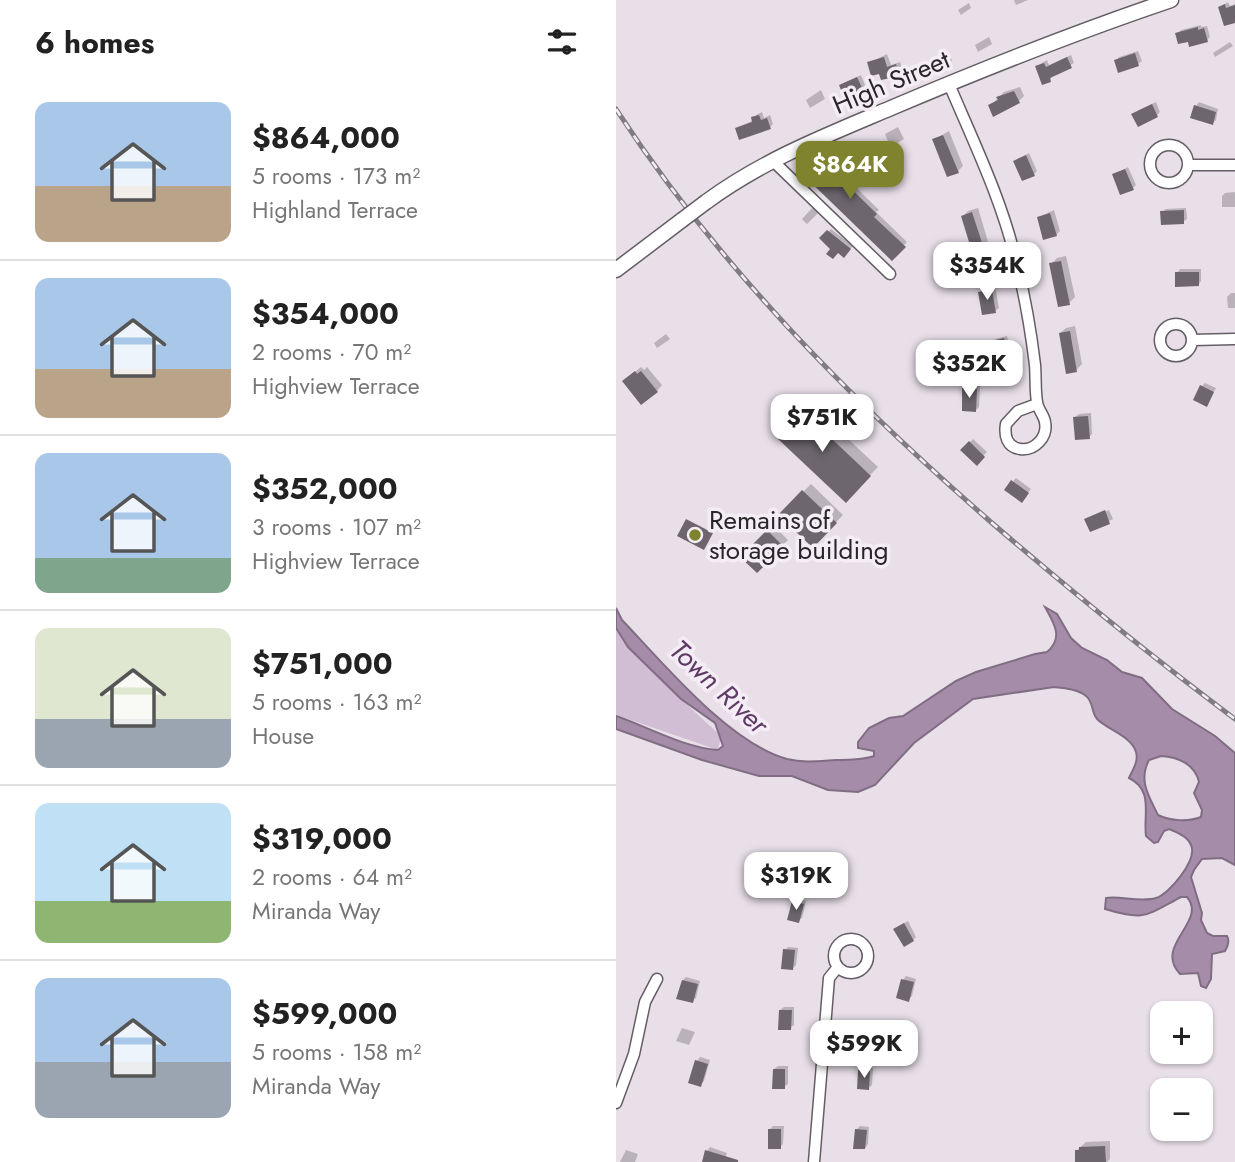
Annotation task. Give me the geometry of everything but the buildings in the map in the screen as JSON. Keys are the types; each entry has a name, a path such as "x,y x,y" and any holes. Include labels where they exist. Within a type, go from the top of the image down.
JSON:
{"street":[{"name":"High Street","path":"616,270 738,178 949,84 1062,38 1171,0"},
{"path":"949,84 995,194 1013,247 1032,348 1037,404 1046,424 1042,438 1028,448 1014,447 1005,436 1006,424 1018,411 1037,404"},
{"path":"773,161 890,274"},
{"path":"1189,165 1235,165"},
{"path":"1192,340 1235,339"},
{"path":"814,1162 829,978 838,967"},
{"path":"616,1103 634,1054 645,1002 657,979"}],"shaded area":[{"path":"1045,607 1057,614 1071,638 1082,648 1107,660 1122,672 1142,678 1172,709 1215,736 1235,753 1235,865 1222,858 1202,859 1191,877 1202,913 1201,920 1207,933 1227,936 1228,940 1225,951 1212,954 1211,979 1206,988 1201,986 1198,973 1180,974 1173,963 1176,943 1191,916 1192,906 1187,897 1181,897 1144,915 1129,915 1105,909 1106,898 1143,900 1162,895 1181,876 1192,851 1187,839 1169,829 1164,831 1158,842 1154,843 1146,836 1145,796 1137,783 1129,778 1137,759 1134,747 1098,720 1089,699 1079,692 1054,687 973,699 914,743 875,785 858,792 828,790 792,776 759,776 702,760 616,729 616,716 693,745 718,750 723,746 715,723 681,699 628,647 616,628 616,608 622,620 657,658 720,720 765,750 787,759 805,761 855,760 874,756 874,751 858,748 858,742 869,728 889,718 903,716 956,681 976,672 1047,652 1055,641 1056,630","holes":["1167,757 1179,760 1194,770 1199,782 1194,793 1202,810 1201,817 1180,820 1158,815 1148,795 1144,775 1149,760"]},
{"path":"616,627 674,693 721,736 718,750 616,715"}],"railway":[{"path":"616,109 698,223 743,277 838,380 992,523 1112,623 1235,719"}],"place":[{"name":"Remains of storage building","path":"695,535"}],"water label":[{"name":"Town River","path":"719,687"}]}
